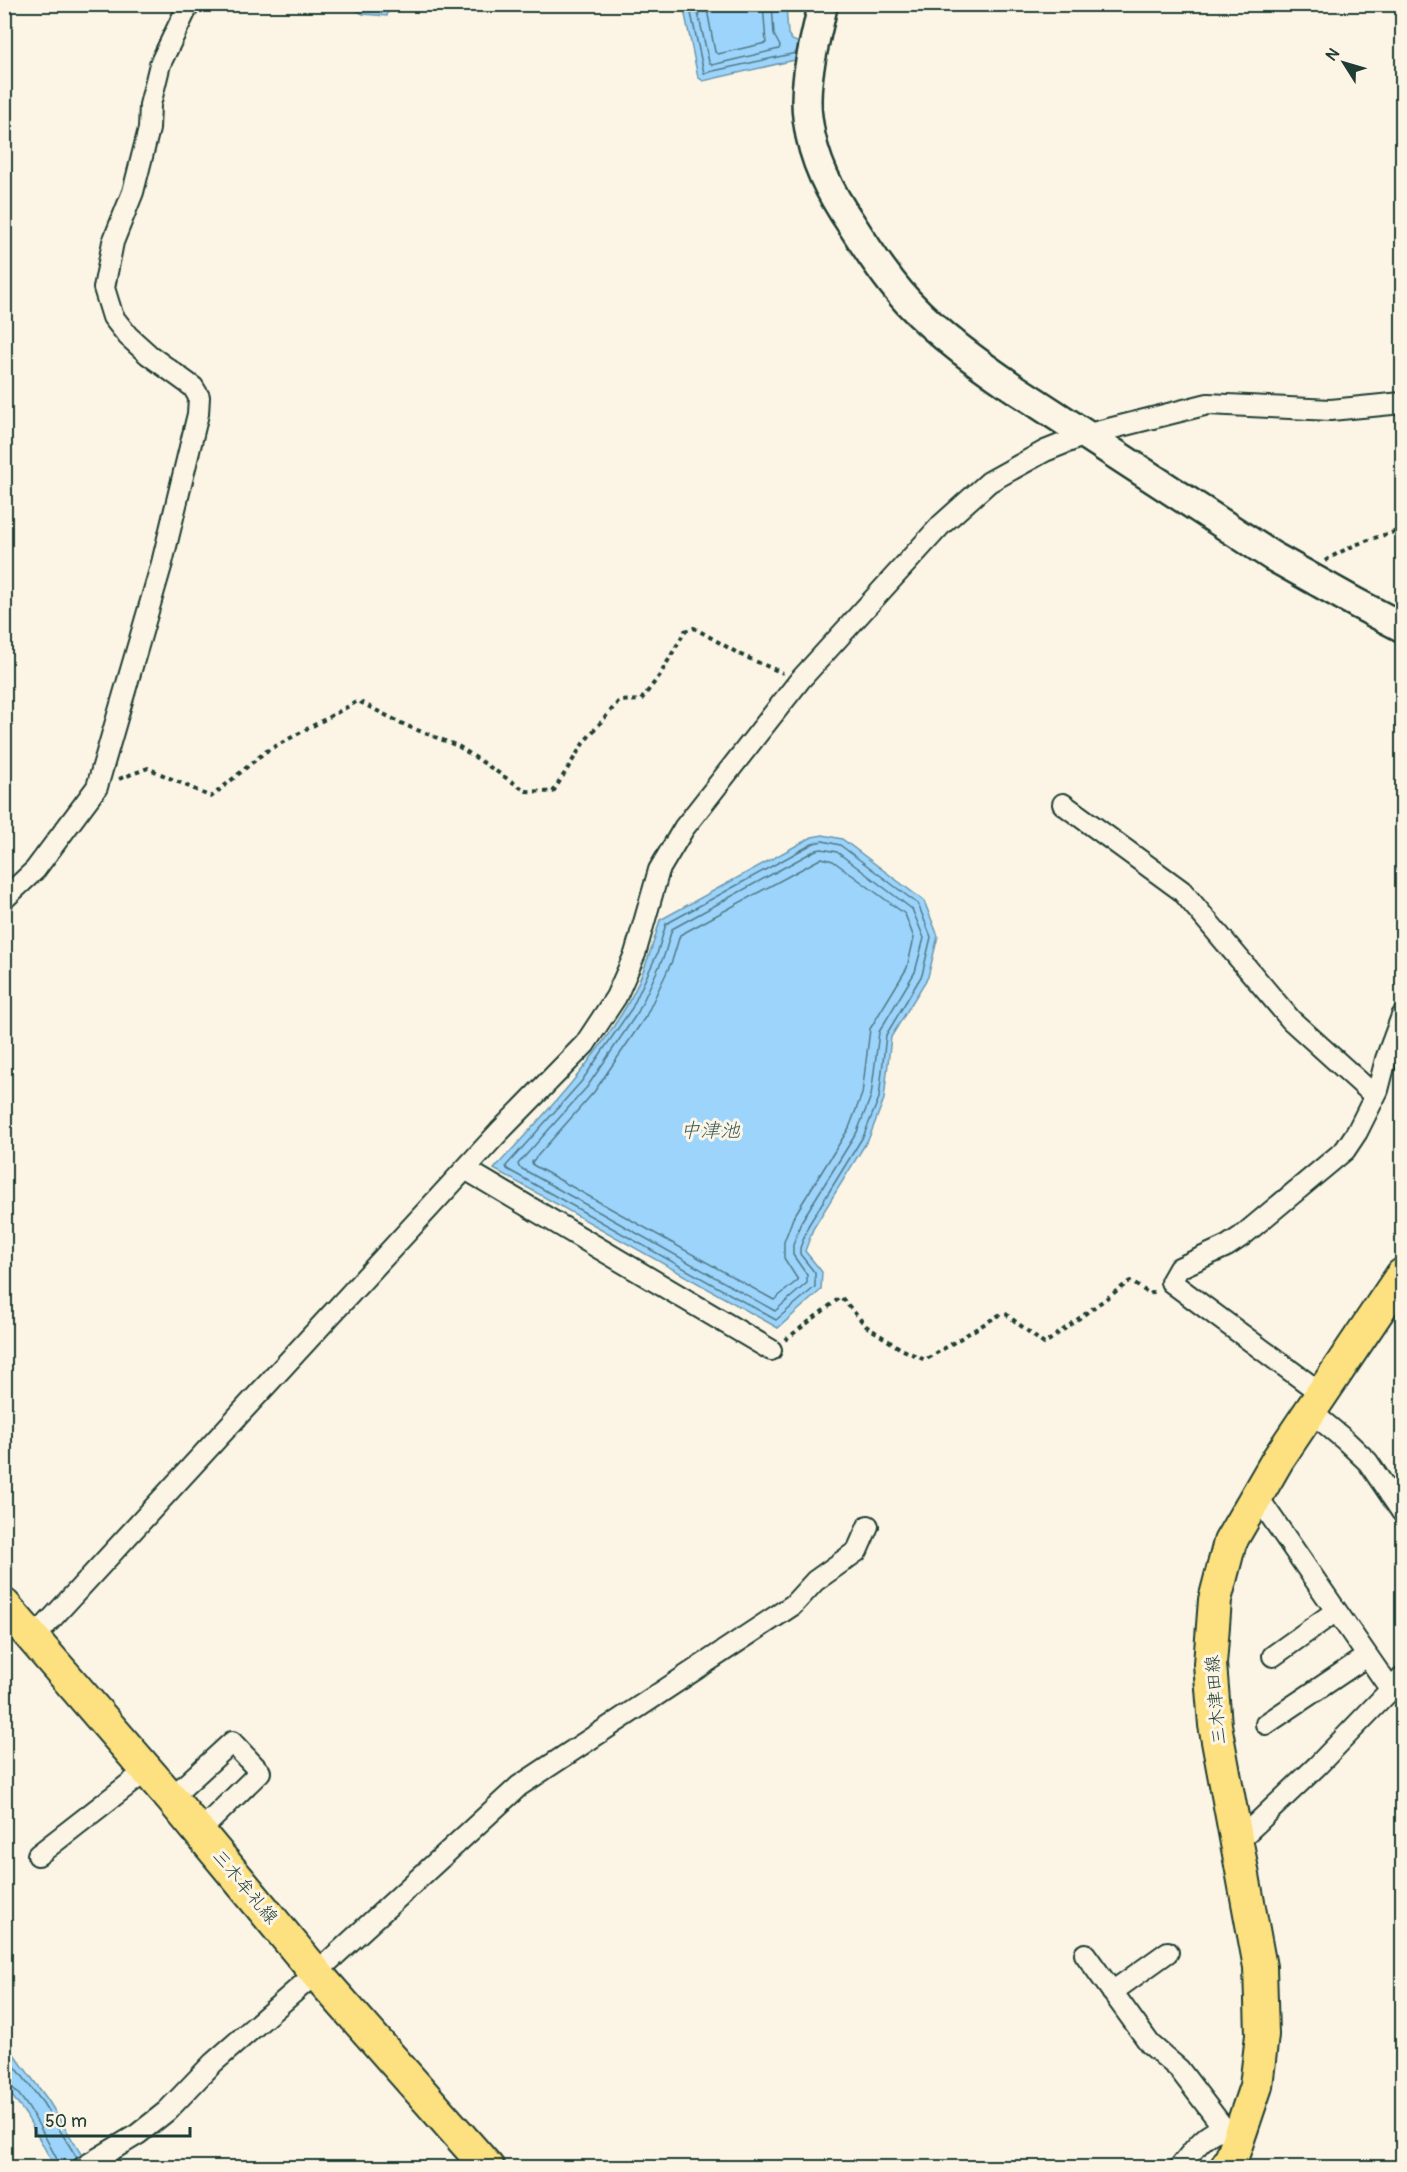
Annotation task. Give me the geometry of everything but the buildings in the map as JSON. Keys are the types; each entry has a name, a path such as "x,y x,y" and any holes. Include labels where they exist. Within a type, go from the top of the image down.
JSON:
{"main road":[{"name":"三木津田線","path":"1233,2150 1256,2086 1262,2035 1260,1967 1215,1725 1210,1664 1215,1600 1230,1542 1278,1460 1402,1275"},
{"name":"三木牟礼線","path":"4,1605 171,1798 316,1973 488,2168"}],"street":[{"path":"4,900 35,870 97,787 162,563 198,414 200,397 193,387 149,355 128,336 113,317 104,288 113,242 133,192 160,64 189,4"},
{"path":"823,4 807,83 807,120 817,162 836,201 879,266 908,302 940,333 989,371 1085,435 1272,556 1402,627"},
{"path":"33,1638 465,1169 585,1044 616,997 635,954 659,870 684,828 800,680 941,525 989,482 1045,451 1085,435 1208,404 1331,410 1402,403"},
{"path":"1063,804 1182,891 1291,1020 1376,1096"},
{"path":"1402,1016 1386,1059 1376,1096 1358,1132 1345,1150 1242,1236 1227,1246 1179,1268 1171,1282 1316,1403 1345,1440 1368,1462 1402,1512"},
{"path":"465,1169 771,1350"},
{"path":"1237,1842 1317,1766 1397,1684 1367,1656 1257,1496"},
{"path":"93,2165 167,2111 213,2063 316,1973 519,1786 793,1605 815,1581 857,1551 868,1526"},
{"path":"1273,1656 1336,1611"},
{"path":"1266,1724 1367,1656"},
{"path":"171,1798 231,1742 260,1772 199,1832"},
{"path":"38,1855 147,1770"},
{"path":"1112,1992 1168,1952"},
{"path":"1085,1954 1150,2044 1179,2069 1233,2150"},
{"path":"1179,2168 1206,2136 1233,2150"}],"path":[{"path":"1304,574 1346,548 1376,536 1402,530"},
{"path":"97,787 148,768 211,797 266,752 358,700 407,726 458,746 526,791 553,792 584,742 618,701 641,700 660,675 685,631 694,628 741,655 800,680"},
{"path":"771,1350 841,1297 866,1326 901,1349 925,1360 999,1315 1006,1314 1044,1344 1130,1281 1150,1294 1171,1282"}],"water":[{"path":"346,5 389,5 387,16 363,14"},
{"path":"683,5 786,5 788,34 792,40 800,43 808,57 703,81 698,77"},
{"name":"中津池","path":"823,835 842,839 924,901 938,936 928,977 891,1037 884,1099 869,1138 813,1229 805,1251 822,1272 821,1290 778,1328 494,1169 582,1070 613,1027 637,985 660,920 812,837"},
{"path":"5,2042 48,2100 89,2167 55,2167 26,2115 5,2086"}]}
